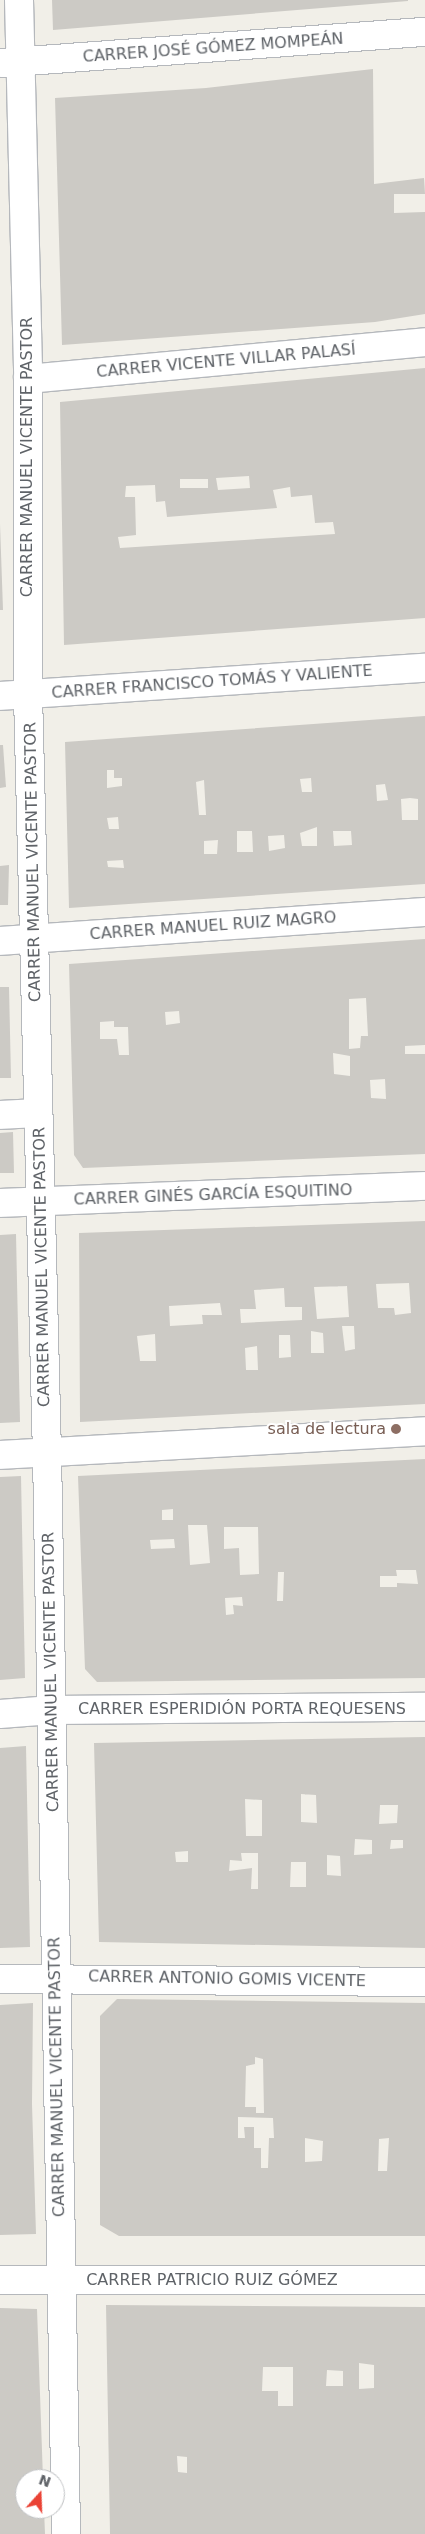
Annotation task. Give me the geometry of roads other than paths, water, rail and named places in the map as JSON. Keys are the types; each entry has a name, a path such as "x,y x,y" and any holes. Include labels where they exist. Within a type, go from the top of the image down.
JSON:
{"street":[{"name":"CARRER MANUEL VICENTE PASTOR","path":"19,0 10,62 28,380 28,694 36,939 39,1202 47,1453 60,2281 66,2534"},
{"name":"CARRER JOSÉ GÓMEZ MOMPEÁN","path":"10,62 425,32"},
{"name":"CARRER VICENTE VILLAR PALASÍ","path":"28,380 425,342"},
{"name":"CARRER FRANCISCO TOMÁS Y VALIENTE","path":"0,696 425,668"},
{"name":"CARRER MANUEL RUIZ MAGRO","path":"0,941 425,912"},
{"path":"0,1115 38,1113"},
{"name":"CARRER GINÉS GARCÍA ESQUITINO","path":"0,1204 425,1186"},
{"path":"0,1455 425,1431"},
{"name":"CARRER ESPERIDIÓN PORTA REQUESENS","path":"0,1714 52,1710 425,1707"},
{"name":"CARRER ANTONIO GOMIS VICENTE","path":"0,1979 56,1977 425,1982"},
{"name":"CARRER PATRICIO RUIZ GÓMEZ","path":"0,2280 425,2280"}],"place":[{"name":"sala de lectura","path":"396,1429"}]}
